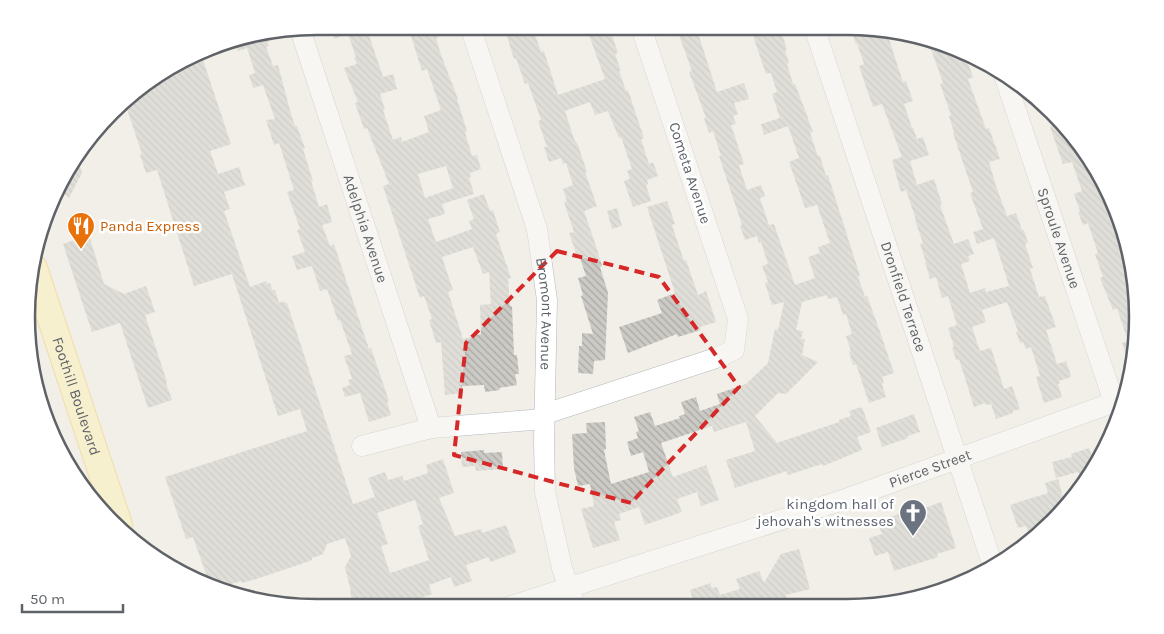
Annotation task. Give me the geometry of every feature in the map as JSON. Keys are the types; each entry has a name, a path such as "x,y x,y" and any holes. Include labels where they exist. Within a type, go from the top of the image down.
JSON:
{"main road":[{"name":"Foothill Boulevard","path":"37,278 114,512"}],"street":[{"name":"Bromont Avenue","path":"473,35 536,229 547,300 548,340 544,416 546,492 554,532 572,597"},
{"name":"Cometa Avenue","path":"544,416 716,358 734,350 738,319 644,35"},
{"name":"Dronfield Terrace","path":"817,35 991,559"},
{"name":"Adelphia Avenue","path":"302,36 432,428"},
{"name":"Sproule Avenue","path":"1008,85 1116,399"},
{"name":"Pierce Street","path":"558,599 572,597 1116,401"},
{"path":"362,446 432,428 544,416"}],"highlighted area":[{"path":"557,251 659,277 739,387 631,503 454,455 466,343"}],"building":[{"path":"333,35 345,35 334,39"},
{"path":"348,35 369,35 383,77 393,74 397,89 380,94 393,140 401,137 402,142 429,132 424,116 441,110 427,69 422,71 411,36 438,35 439,38 436,38 458,99 472,156 477,155 481,169 470,173 471,177 469,177 474,194 442,204 445,214 428,219 436,242 472,229 469,221 474,219 467,200 484,194 490,211 493,210 500,232 496,234 511,278 508,279 510,306 512,306 514,355 517,355 519,374 515,374 517,385 485,392 484,385 462,386 463,393 445,395 441,342 436,343 429,320 432,319 424,296 420,298 383,186 389,184 367,128 364,129 355,103 358,102 344,68 357,64 354,58 356,57","holes":["446,166 453,188 425,198 418,174","473,247 483,274 489,272 491,304 480,305 481,334 463,339 448,292 453,290 442,257"]},
{"path":"507,35 535,35 541,52 544,51 558,95 605,79 589,35 612,35 618,53 615,54 621,71 619,71 626,91 628,90 644,138 641,139 649,164 653,162 658,176 647,180 648,184 646,185 651,201 633,207 624,181 630,179 627,171 632,169 621,137 619,138 608,111 595,115 590,102 565,111 597,206 584,211 602,266 600,267 608,293 605,360 594,361 593,374 578,373 579,346 582,346 582,333 593,334 581,296 583,295 578,278 586,276 569,233 574,232 564,202 567,201 563,189 573,185 566,163 563,164 561,158 549,162 544,147 547,147 538,121 541,120 528,83 525,84 516,58 514,59"},
{"path":"679,35 699,35 717,92 744,83 749,99 734,103 738,114 733,116 736,124 731,125 744,164 739,165 747,190 761,185 765,196 760,198 769,225 774,224 795,285 815,278 808,257 820,253 818,247 830,243 817,205 805,208 789,162 799,158 788,126 764,135 761,124 780,118 772,94 777,92 771,73 766,74 753,35 782,35 787,50 785,50 789,63 787,64 793,84 795,84 813,132 810,133 826,176 828,175 860,276 858,277 865,297 867,296 894,373 882,377 886,397 869,403 856,364 853,365 846,336 852,334 846,314 843,315 837,297 828,299 827,295 802,302 796,330 803,331 801,339 805,339 802,355 818,362 786,394 778,393 755,416 777,443 839,422 839,420 851,416 849,411 862,407 871,432 857,437 862,450 823,466 822,464 788,475 787,471 735,488 726,460 755,451 746,422 714,432 712,426 661,443 673,477 706,465 719,500 701,506 697,492 677,499 682,512 645,525 639,507 619,514 621,520 614,522 620,540 593,548 581,509 594,506 590,484 578,486 574,468 572,434 587,433 586,423 605,422 606,449 604,450 611,484 649,472 643,452 631,456 627,442 638,438 636,432 639,431 634,417 650,412 655,426 680,418 679,416 685,414 681,402 696,397 700,411 720,404 717,394 746,384 768,363 775,329 778,330 784,302 772,305 765,283 768,282 762,266 768,264 761,242 759,243 757,236 745,240 713,131 709,133 704,118 706,118 689,72 692,71"},
{"path":"853,35 889,38 903,82 906,81 913,101 904,104 912,128 917,139 923,137 929,155 910,161 917,185 934,179 942,204 940,205 954,244 968,239 974,254 968,256 970,261 961,264 970,293 985,288 986,292 1009,286 994,238 977,244 973,232 983,229 970,193 973,192 953,133 949,116 951,115 940,84 943,83 931,48 968,62 973,77 968,79 986,129 989,128 1000,159 989,162 996,186 1007,216 1016,213 1022,230 1024,230 1028,243 1025,244 1033,268 1030,269 1039,297 1045,296 1056,327 1046,330 1057,364 1066,361 1070,373 1071,377 1059,381 1060,383 1058,384 1062,397 1044,403 1036,377 1040,376 1031,347 1026,349 1023,342 1020,343 1016,332 1018,331 1007,302 982,310 986,322 972,327 980,351 991,348 1004,389 1012,386 1020,409 996,419 991,404 986,405 985,403 974,407 959,359 956,360 952,347 954,347 948,328 957,325 948,296 942,298 936,277 930,279 920,244 923,243 916,220 906,190 901,192 892,160 902,157 882,104 873,107 859,66 864,64"},
{"path":"272,38 273,40 267,42 269,46 266,47 273,66 278,65 291,114 305,148 303,149 319,207 327,204 332,222 322,225 330,246 334,244 369,349 371,348 389,401 387,402 391,415 369,422 360,393 345,397 342,388 350,385 348,380 352,379 344,356 352,354 327,289 320,291 312,266 297,270 292,256 305,252 297,230 300,229 287,192 294,190 279,143 274,145 266,120 275,119 263,85 253,88 249,75 255,73 247,48 238,51 237,47"},
{"path":"203,59 231,144 210,151 218,174 239,167 245,185 224,192 230,209 224,211 250,287 266,281 267,284 270,283 272,290 275,290 279,303 284,301 287,303 353,504 375,497 368,478 385,472 388,480 402,476 404,481 428,473 426,465 443,459 454,493 439,498 455,536 481,529 482,533 506,525 516,551 515,553 490,562 489,557 466,565 472,581 454,587 451,577 429,585 432,594 417,599 352,599 345,567 351,556 345,538 327,544 323,554 312,558 312,560 253,580 229,585 207,577 193,537 186,539 165,477 307,431 300,409 278,416 232,274 194,286 157,170 146,173 140,155 142,154 127,109 160,83","holes":["415,500 423,524 418,526 429,560 390,573 381,546 388,544 377,513"]},
{"path":"1051,123 1071,145 1103,199 1124,262 1129,317 1128,340 1117,308 1113,310 1100,278 1103,277 1095,254 1098,253 1088,223 1083,225 1078,212 1080,211 1074,194 1082,191 1072,162 1063,164 1050,127 1052,127"},
{"path":"80,166 82,173 69,198 64,193"},
{"path":"667,201 675,224 672,225 684,261 686,260 698,295 706,291 716,322 700,327 701,330 678,337 677,334 628,353 619,327 662,313 657,300 675,293 647,207"},
{"path":"617,208 622,226 612,229 607,211"},
{"path":"89,235 104,284 124,294 146,286 155,312 145,315 172,400 148,408 120,323 92,332 63,244"},
{"path":"1128,341 1127,356 1122,343"},
{"path":"914,414 920,432 882,447 876,428"},
{"path":"1089,448 1092,456 1079,476 1078,472 1056,478 1052,462 1072,457 1071,454"},
{"path":"484,450 484,453 502,452 503,469 476,471 475,466 462,467 461,452"},
{"path":"1058,479 1063,498 1029,533 1026,526 1018,528 1010,505 1048,493 1045,483"},
{"name":"kingdom hall of jehovah's witnesses","path":"941,502 956,548 937,554 938,557 894,571 888,552 875,556 869,538 882,534 877,521"},
{"path":"799,549 810,589 786,595 787,599 693,599 690,590 710,583 712,588 717,587 720,595 740,589 736,579 759,571 764,583 781,554"}],"place":[{"name":"Panda Express","path":"81,250"},
{"name":"kingdom hall of jehovah's witnesses","path":"913,537"}]}
